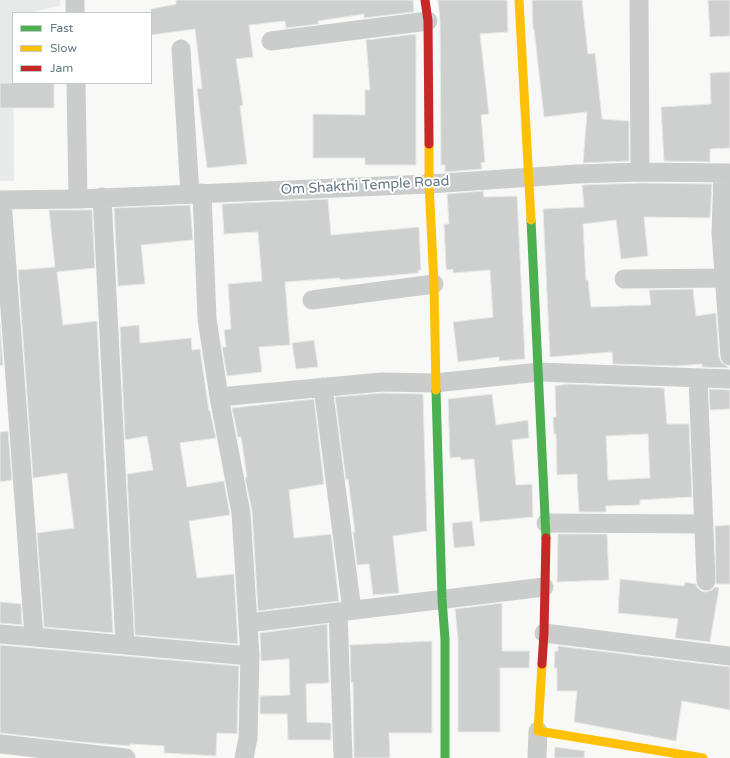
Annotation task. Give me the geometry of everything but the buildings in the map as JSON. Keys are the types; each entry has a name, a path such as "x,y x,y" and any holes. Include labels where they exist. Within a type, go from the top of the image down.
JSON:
{"street":[{"path":"75,0 75,12"},
{"path":"425,0 428,21 429,184 434,284 435,383 442,599 446,639 445,758"},
{"path":"519,0 546,522 544,633 537,758"},
{"path":"639,0 640,172"},
{"path":"271,41 428,21"},
{"path":"181,48 207,318 219,397 241,513 250,656 248,738 244,758"},
{"path":"76,84 78,199"},
{"name":"Om Shakthi Temple Road","path":"1,200 78,199 429,184 529,177 640,172 726,173"},
{"path":"726,173 721,233 730,356"},
{"path":"102,197 125,645"},
{"path":"1,200 34,637"},
{"path":"624,279 724,278"},
{"path":"312,300 434,284"},
{"path":"219,397 382,382 435,383 539,372 730,380"},
{"path":"698,378 706,581"},
{"path":"323,387 345,611 343,758"},
{"path":"546,522 704,524"},
{"path":"248,623 544,587"},
{"path":"544,633 730,656"},
{"path":"0,634 250,656"},
{"path":"538,731 703,758"},
{"path":"0,744 126,758"}],"shaded area":[{"path":"0,0 60,0 60,6 31,12 12,12 14,181 0,181"}],"traffic: fast":[{"path":"531,220 546,538"},
{"path":"436,390 442,599 445,639 445,758"}],"traffic: slow":[{"path":"519,0 531,220"},
{"path":"429,144 436,390"},
{"path":"542,664 538,731 703,758"}],"traffic: jam":[{"path":"425,0 428,21 429,144"},
{"path":"542,664 546,538"}]}
